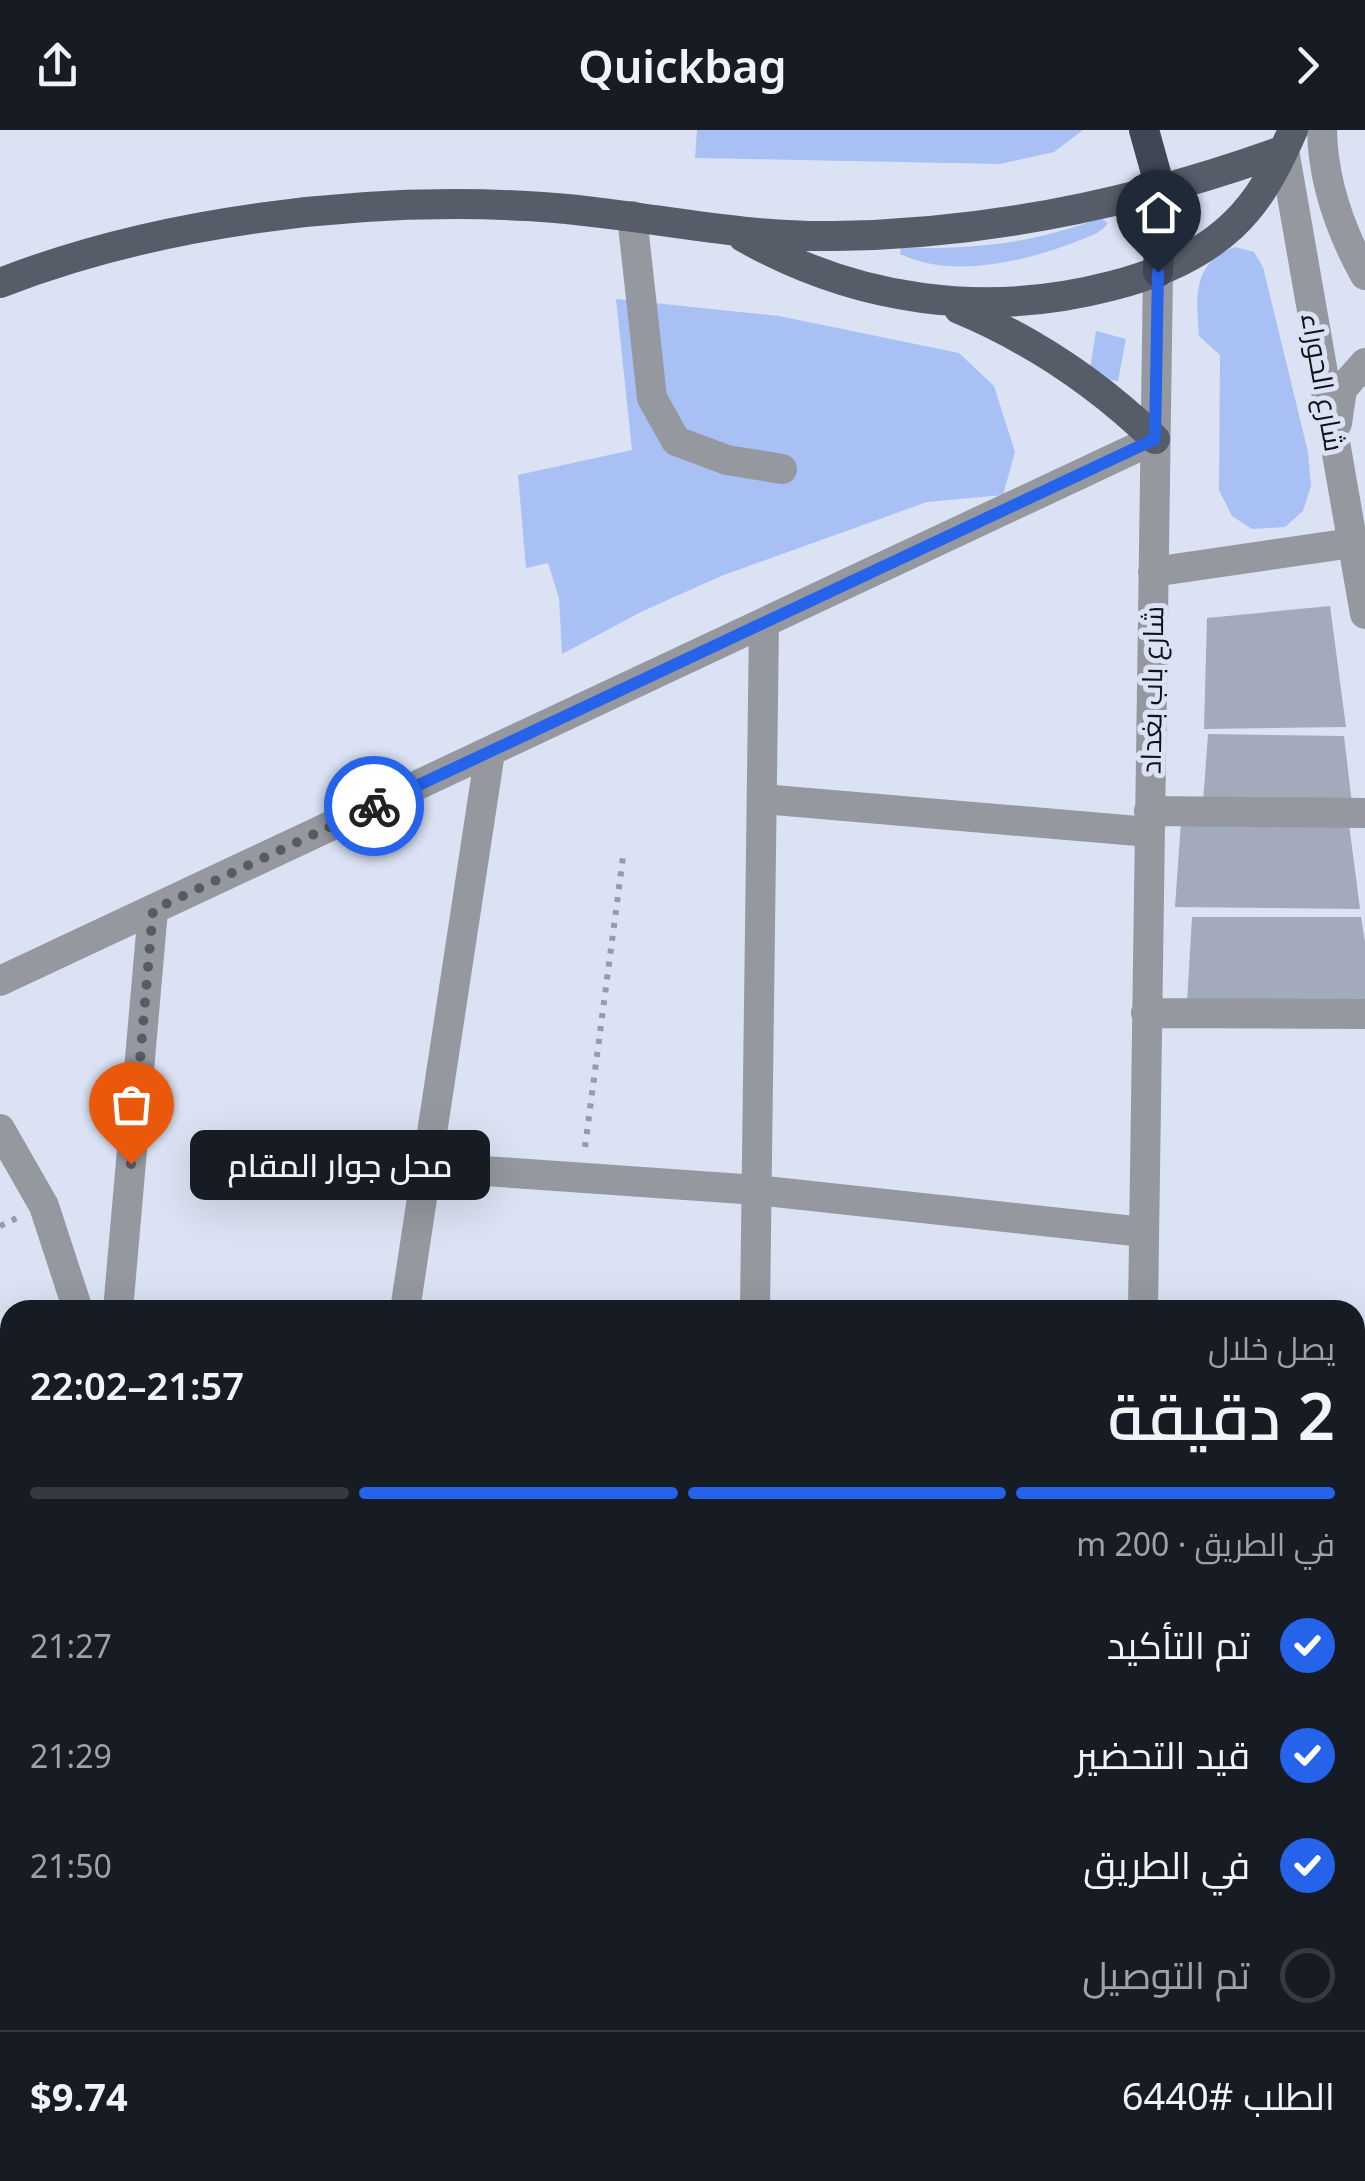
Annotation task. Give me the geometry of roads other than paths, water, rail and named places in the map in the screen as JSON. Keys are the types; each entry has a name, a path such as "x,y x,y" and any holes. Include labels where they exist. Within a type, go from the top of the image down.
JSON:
{"highway":[{"path":"1144,130 1161,191 1158,272"}],"main road":[{"path":"0,284 110,249 212,226 316,211 422,204 527,206 632,216 736,233 832,236 928,232 1024,220 1161,191 1289,140"},
{"path":"736,233 814,272 870,289 942,302 1052,299 1158,272 1198,252 1234,225 1263,190 1289,140"},
{"path":"942,302 1004,330 1078,374 1119,404 1155,439"}],"street":[{"path":"1322,130 1332,197 1352,252 1365,275"},
{"path":"1289,140 1365,275"},
{"name":"شارع الحوراء","path":"1289,140 1334,441 1359,542 1365,614"},
{"path":"632,216 652,398 676,442 727,460 782,469"},
{"name":"شارع باب بغداد","path":"1143,1300 1158,272"},
{"path":"1334,441 1342,389 1365,364"},
{"path":"0,981 1155,439"},
{"path":"1153,572 1359,542"},
{"path":"755,1300 764,623"},
{"path":"407,1300 490,752"},
{"path":"762,800 1149,822 1365,813"},
{"path":"119,1300 153,910"},
{"path":"1146,1013 1365,1014"},
{"path":"0,1129 44,1206 75,1300"},
{"path":"427,1168 757,1190 1143,1232"}],"place":[{"name":"محل جوار المقام","path":"131,1164"}]}
